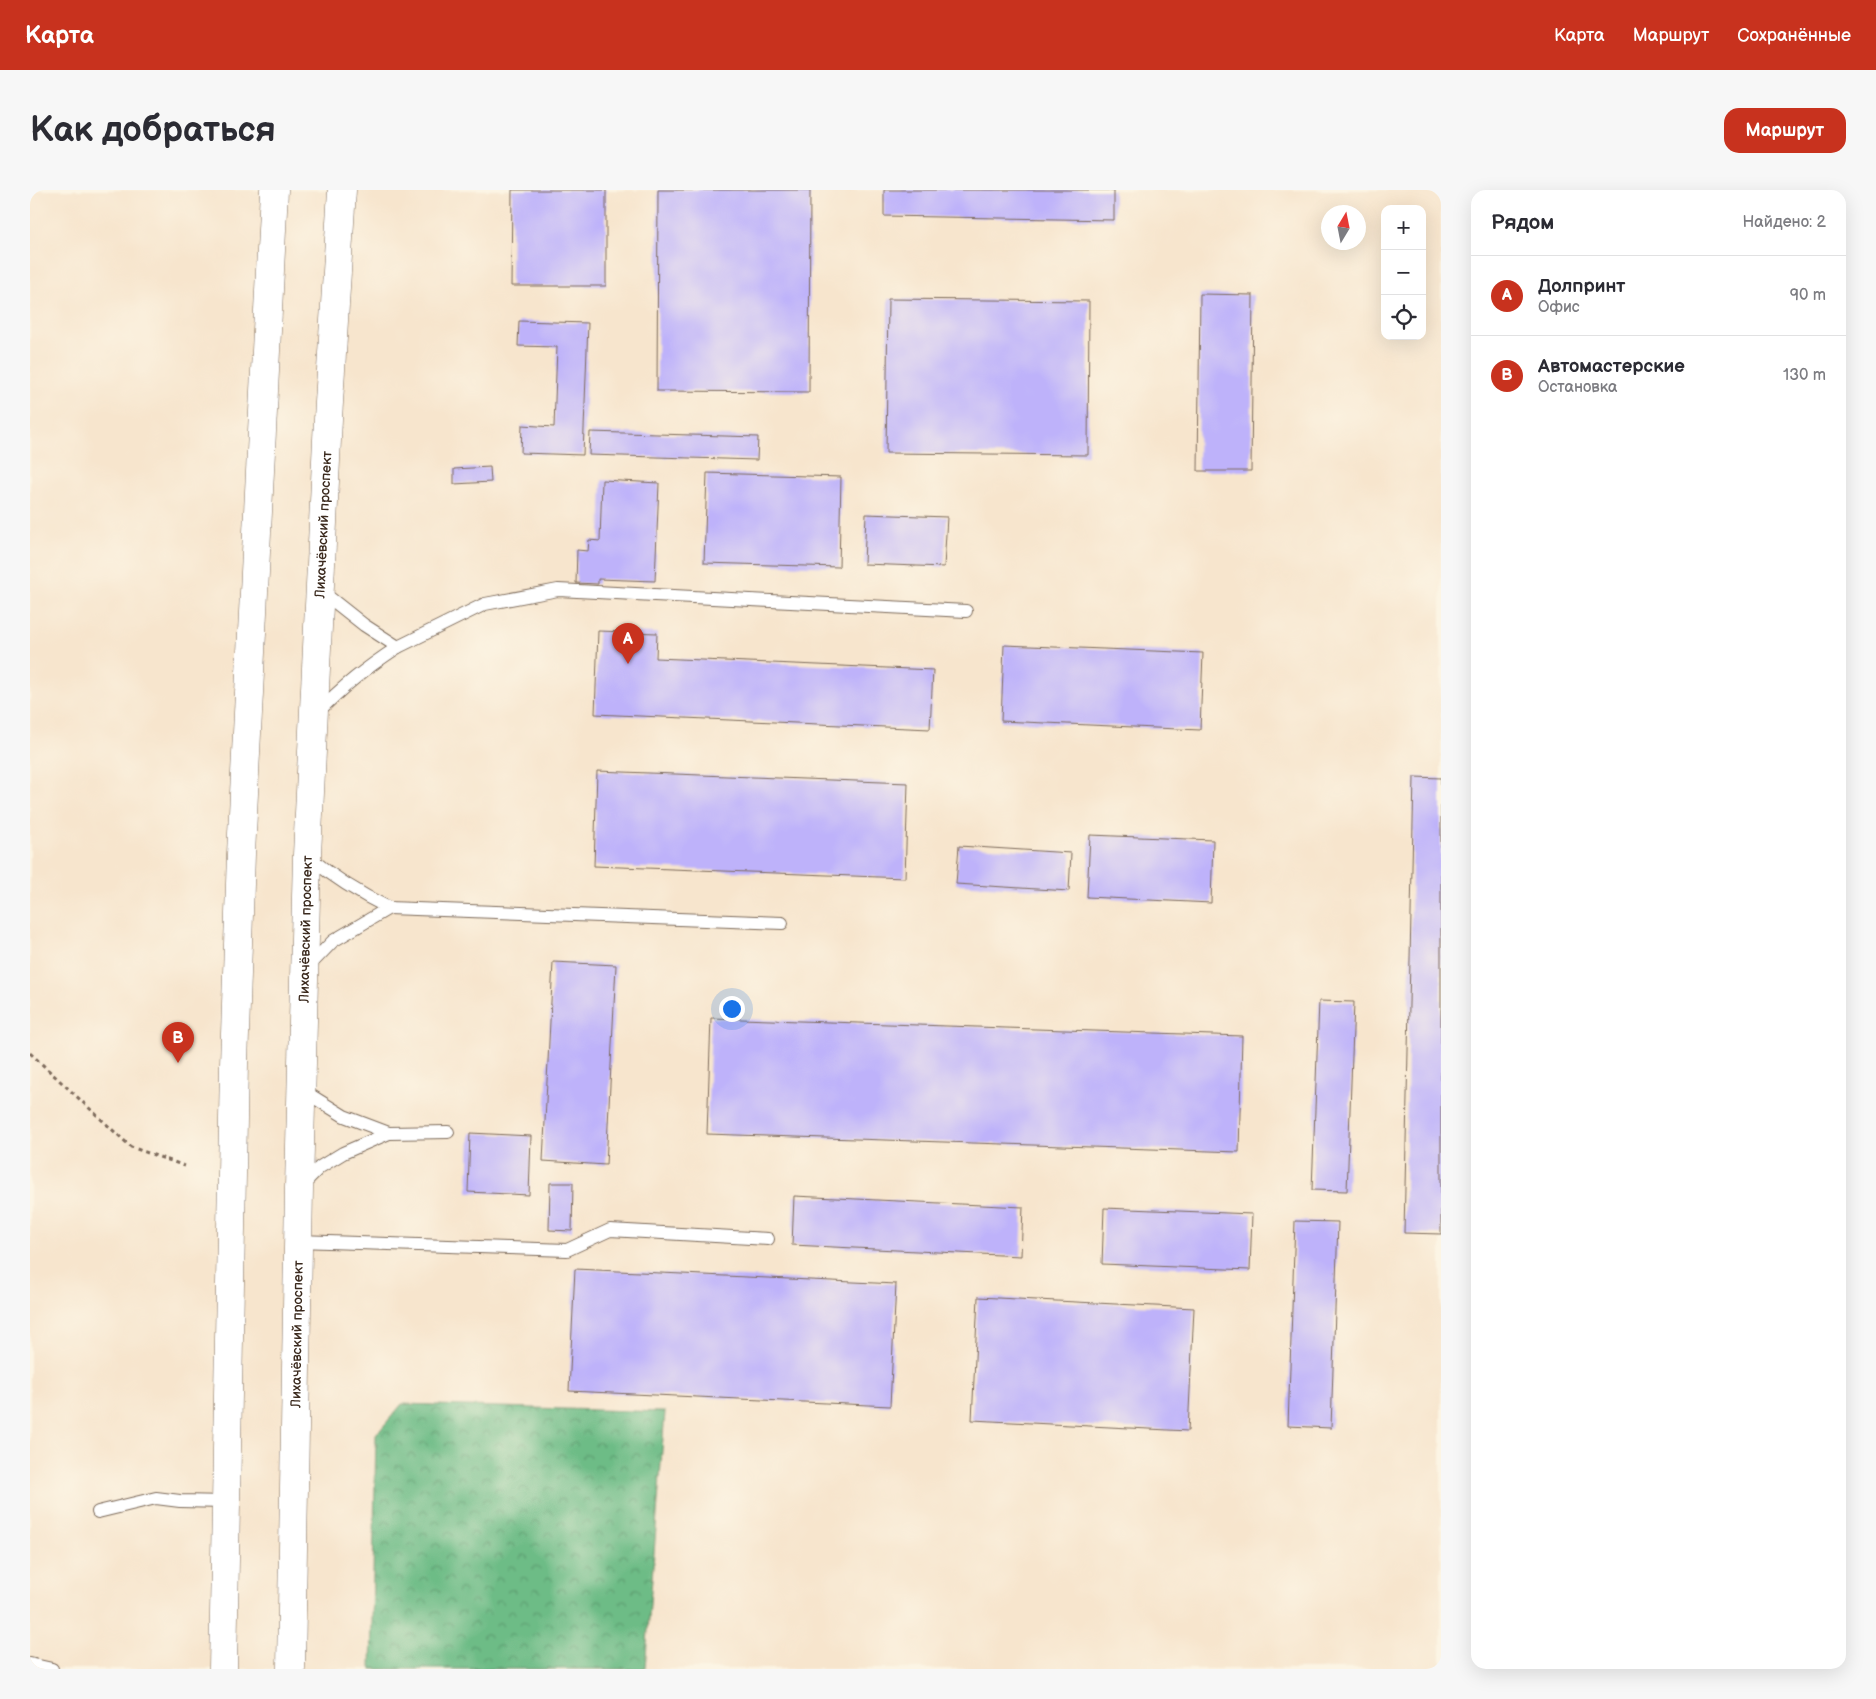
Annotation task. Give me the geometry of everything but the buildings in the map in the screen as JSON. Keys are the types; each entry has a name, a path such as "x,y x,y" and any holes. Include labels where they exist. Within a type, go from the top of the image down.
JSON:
{"main road":[{"path":"223,1669 234,1064 240,854 274,190"},
{"name":"Лихачёвский проспект","path":"290,1669 299,1188 308,856 313,717 342,190"}],"lane":[{"path":"320,590 364,625 398,647"},
{"path":"313,717 362,671 398,647 485,604 558,590 966,611"},
{"path":"308,856 326,872 353,889 390,908 782,923"},
{"path":"305,970 316,956 333,941 390,908"},
{"path":"302,1090 344,1116 389,1133 448,1132"},
{"path":"299,1188 320,1167 343,1153 389,1133"},
{"path":"298,1241 567,1250 610,1230 768,1239"},
{"path":"98,1512 156,1498 180,1501 226,1502"},
{"path":"30,1664 52,1669"}],"path":[{"path":"30,1053 131,1147 185,1166"}],"green space":[{"path":"402,1404 665,1412 645,1669 371,1669 376,1435"}],"place":[{"name":"Долпринт","path":"628,664"},
{"name":"Автомастерские","path":"178,1063"}]}
